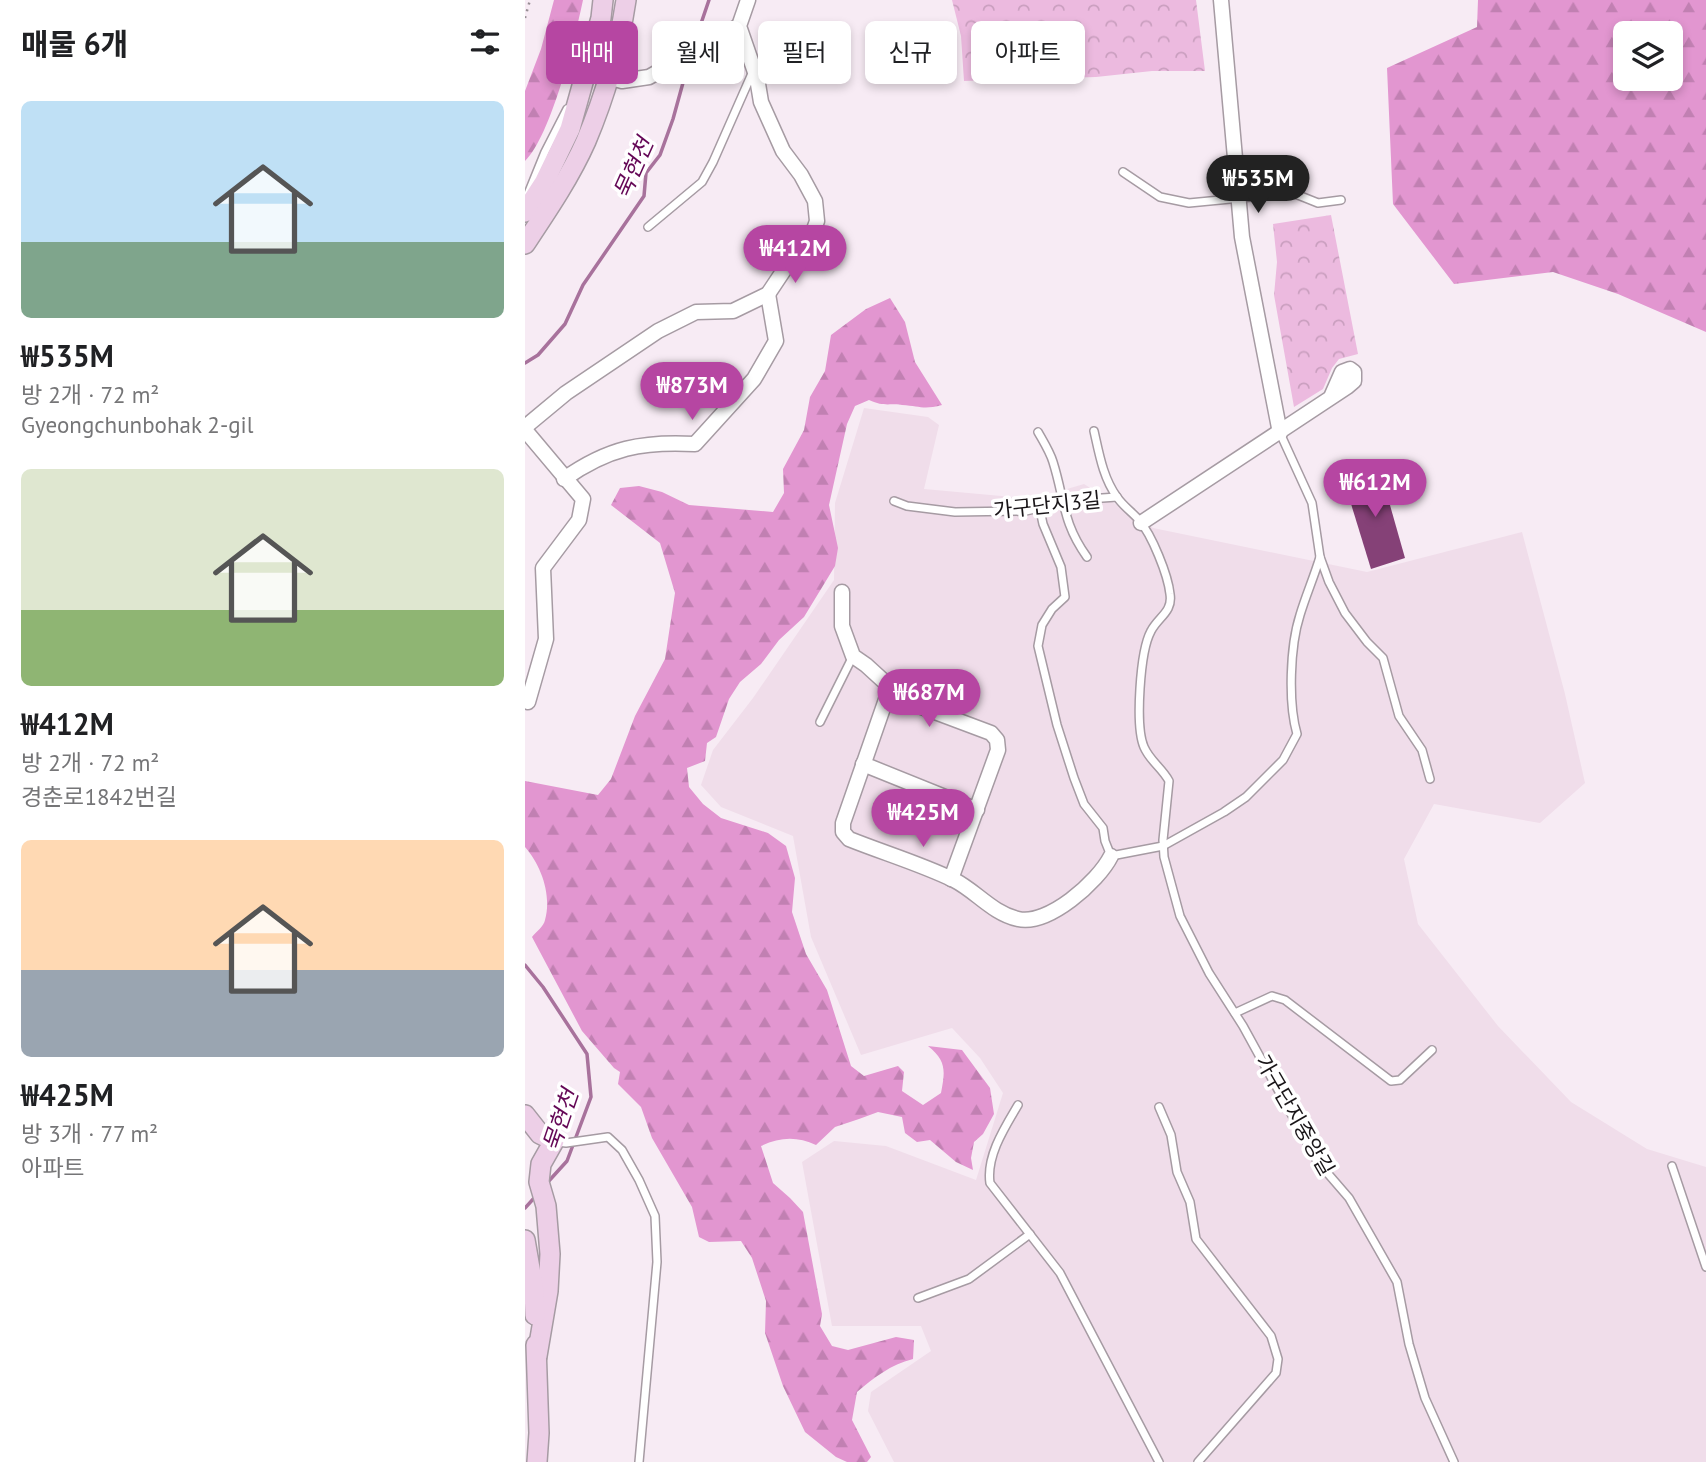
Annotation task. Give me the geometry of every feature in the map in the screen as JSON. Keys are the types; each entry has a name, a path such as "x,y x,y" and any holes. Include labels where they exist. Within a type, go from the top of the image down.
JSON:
{"street":[{"path":"600,21 603,0"},
{"path":"624,21 626,0"},
{"path":"741,21 748,0"},
{"path":"1221,0 1242,237 1280,433"},
{"path":"528,702 546,639 543,568 579,520 583,499 525,428 566,393 658,331 696,312 733,310 768,293 812,235 817,221 815,201 783,150 761,102 744,40"},
{"path":"525,212 544,183 570,129 583,84"},
{"path":"525,244 557,195 586,141 606,84"},
{"path":"564,479 589,461 611,453 659,442 695,444 754,379 776,341 768,293"},
{"path":"1142,523 1332,397"},
{"path":"842,592 842,626 853,656 866,664 900,696 919,706 991,733 997,740 998,750 951,879"},
{"path":"890,688 843,823 843,832 849,839 951,879 984,903 1019,919 1039,918 1056,910 1081,890 1105,866 1111,856"},
{"path":"863,764 977,810"},
{"path":"525,1115 540,1134 560,1142 541,1164 539,1182 547,1206 550,1254 548,1291 537,1356"},
{"path":"525,1241 534,1291 539,1433 537,1462"}],"lane":[{"path":"648,227 702,182 754,69"},
{"path":"525,205 545,152 580,84"},
{"path":"1123,172 1160,197 1189,203 1293,193 1318,203 1341,200"},
{"path":"1094,431 1108,481 1117,497 1142,523"},
{"path":"1038,432 1053,460 1062,504 1073,537 1087,557"},
{"path":"1280,433 1312,503 1319,558 1345,613 1383,658 1399,716 1422,750 1430,779"},
{"name":"가구단지3길","path":"894,501 907,506 955,512 1040,510 1073,500 1117,497"},
{"path":"1040,510 1061,567 1065,597 1052,609 1042,625 1038,646 1056,726 1074,778 1091,816 1103,828 1111,856 1163,846 1224,812 1246,797 1283,760 1297,734 1291,714 1292,653 1299,617 1319,558"},
{"name":"가구단지중앙길","path":"1142,523 1163,569 1171,597 1168,611 1150,632 1141,675 1139,736 1145,751 1169,781 1163,846 1180,916 1209,973 1235,1013 1317,1161 1349,1198 1397,1282 1409,1344 1425,1398 1454,1462"},
{"path":"820,722 853,656"},
{"path":"1235,1013 1272,996 1285,1000 1391,1081 1399,1080 1432,1050"},
{"path":"1019,1105 1001,1136 989,1171 991,1183 1060,1273 1159,1462"},
{"path":"1159,1107 1171,1135 1177,1172 1190,1202 1196,1239 1271,1336 1277,1359 1276,1373 1198,1462"},
{"path":"560,1142 608,1137 622,1150 655,1216 657,1262 639,1462"},
{"path":"1672,1166 1706,1267"},
{"path":"918,1298 969,1279 1030,1234"}],"path":[{"path":"525,18 530,0"}],"shaded area":[{"path":"864,408 928,417 939,425 924,489 1033,499 1084,484 1153,528 1367,572 1522,532 1565,694 1585,783 1540,823 1434,804 1404,859 1418,924 1498,1026 1571,1102 1647,1149 1706,1167 1706,1462 894,1462 868,1411 871,1392 931,1351 921,1326 832,1326 802,1162 834,1141 886,1146 976,1180 1003,1093 980,1058 952,1028 861,1055 811,937 793,836 721,807 701,785 713,750 753,698 834,580 835,503"}],"green space":[{"path":"554,0 583,0 578,21 548,21"},
{"path":"952,0 1196,0 1205,71 1152,71 1085,77 1085,21 971,21 971,81 964,81 961,36"},
{"path":"1478,0 1706,0 1706,332 1618,294 1553,272 1454,284 1393,204 1387,68 1477,27"},
{"path":"546,30 546,84 561,84 544,131 525,161 525,91"},
{"path":"1331,215 1358,354 1339,359 1323,389 1294,407 1274,295 1277,262 1273,224"},
{"path":"890,298 905,322 915,362 942,405 922,407 882,404 869,400 855,406 847,424 829,505 838,548 835,566 804,617 779,640 761,664 740,682 729,699 716,737 707,743 705,761 687,768 689,787 703,804 721,818 768,833 786,846 795,878 792,912 806,954 827,990 851,1066 864,1076 898,1066 904,1072 902,1091 923,1105 941,1093 943,1079 942,1062 928,1046 962,1050 990,1088 994,1114 983,1134 974,1142 971,1158 973,1170 956,1162 930,1140 917,1142 905,1133 902,1117 878,1112 835,1127 816,1145 789,1139 761,1146 773,1183 803,1212 822,1314 820,1326 832,1346 848,1350 896,1337 914,1340 913,1359 883,1372 857,1392 852,1420 871,1457 867,1462 847,1462 836,1457 805,1432 783,1386 765,1333 766,1301 752,1258 741,1241 709,1242 699,1237 692,1207 652,1138 641,1107 618,1084 620,1072 582,1031 532,937 542,927 547,901 540,871 525,847 525,781 598,795 611,779 635,716 665,659 675,593 660,543 611,505 620,488 639,486 662,492 689,505 773,512 784,493 783,469 804,430 810,397 825,371 831,335 866,309"}],"building":[{"path":"1380,470 1405,558 1371,569 1344,481"}],"waterway":[{"name":"묵현천","path":"702,21 709,0"},
{"name":"묵현천","path":"525,363 538,355 565,324 583,285 644,196 646,173 660,155 683,84"},
{"name":"묵현천","path":"525,965 543,987 587,1054 591,1097 567,1161 547,1183"},
{"name":"묵현천","path":"525,1208 535,1197"}]}
